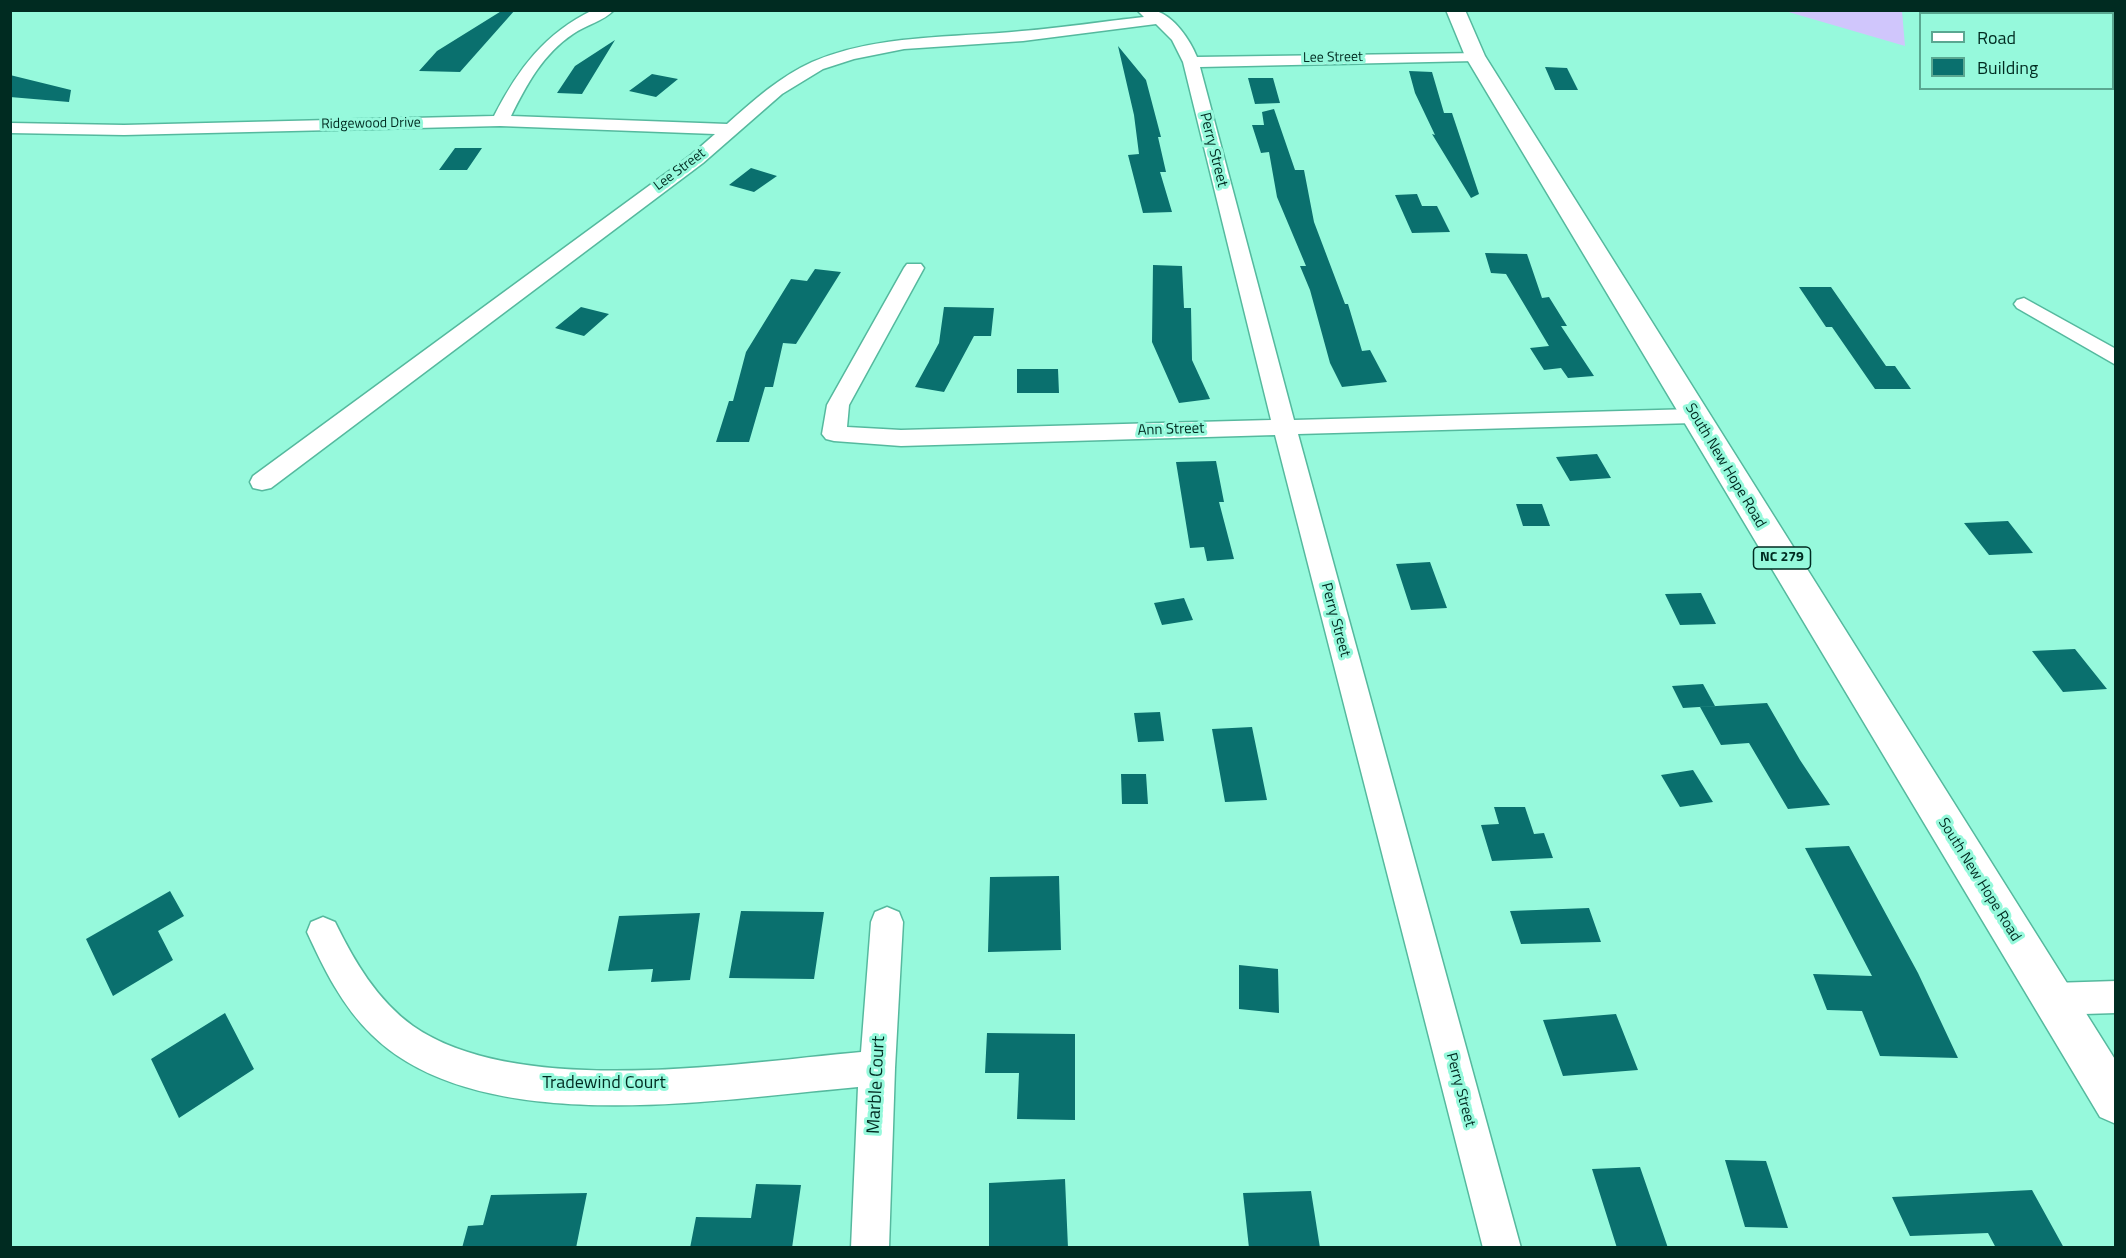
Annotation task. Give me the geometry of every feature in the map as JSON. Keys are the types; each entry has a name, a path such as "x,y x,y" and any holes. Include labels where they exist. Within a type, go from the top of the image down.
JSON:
{"main road":[{"name":"South New Hope Road","path":"1455,10 1475,56 2115,1102"}],"street":[{"path":"500,121 526,70 551,42 557,36 607,10"},
{"name":"Lee Street","path":"262,482 697,159 796,76 850,55 904,44 1042,34 1153,15"},
{"name":"Perry Street","path":"1153,15 1180,39 1191,62 1284,426 1502,1248"},
{"name":"Lee Street","path":"1191,62 1475,56"},
{"name":"Ridgewood Drive","path":"10,128 124,130 500,121 732,129"},
{"name":"Ann Street","path":"914,268 838,405 834,434 902,438 1694,416"},
{"path":"2024,304 2115,359"},
{"name":"Marble Court","path":"870,1248 877,1068 887,922"},
{"name":"Tradewind Court","path":"323,932 335,959 364,1004 395,1033 417,1048 486,1075 521,1084 589,1088 697,1084 877,1068"},
{"path":"2052,999 2115,997"}],"shaded area":[{"path":"1785,11 1902,11 1905,46"}],"building":[{"path":"503,10 515,10 460,72 419,71 437,51"},
{"path":"615,40 582,94 557,93 575,66"},
{"path":"1118,46 1146,80 1161,137 1158,137 1166,172 1160,172 1172,212 1143,213 1128,155 1139,154 1134,115"},
{"path":"1545,67 1567,68 1578,90 1555,90"},
{"path":"1409,71 1432,72 1444,113 1452,113 1479,194 1471,198 1432,134 1435,135 1415,93"},
{"path":"652,74 678,79 656,97 629,91"},
{"path":"10,75 71,90 69,102 10,97"},
{"path":"1248,78 1273,78 1280,103 1255,104"},
{"path":"1274,109 1295,170 1304,170 1314,222 1345,304 1348,304 1362,351 1370,350 1387,382 1342,387 1330,363 1310,290 1300,266 1306,266 1277,197 1269,152 1261,153 1252,125 1264,125 1262,112"},
{"path":"455,148 482,148 467,170 439,170"},
{"path":"751,168 777,176 754,192 729,185"},
{"path":"1417,194 1422,206 1437,206 1450,232 1412,233 1395,195"},
{"path":"1485,253 1527,254 1542,298 1549,297 1567,326 1561,326 1594,376 1568,378 1561,368 1544,370 1530,348 1549,346 1506,274 1491,273"},
{"path":"1153,265 1182,266 1184,308 1191,308 1192,360 1210,399 1179,403 1152,342"},
{"path":"815,269 841,272 796,344 783,343 773,387 765,387 749,442 716,442 729,401 733,401 746,352 791,279 807,281"},
{"path":"1799,287 1831,287 1886,366 1895,366 1911,389 1875,389 1832,327 1826,327"},
{"path":"581,307 609,314 584,336 555,328"},
{"path":"944,307 994,308 991,336 974,336 944,392 915,387 939,343"},
{"path":"1017,369 1058,369 1059,393 1017,393"},
{"path":"1597,454 1611,478 1570,481 1556,457"},
{"path":"1216,461 1224,502 1219,502 1234,559 1207,561 1204,547 1190,548 1176,462"},
{"path":"1516,504 1542,504 1550,526 1523,526"},
{"path":"2008,521 2033,553 1989,555 1964,523"},
{"path":"1430,562 1447,608 1411,610 1396,564"},
{"path":"1701,593 1716,624 1680,625 1665,594"},
{"path":"1184,598 1193,620 1162,625 1154,603"},
{"path":"2075,649 2107,689 2063,692 2032,651"},
{"path":"1703,684 1715,706 1683,708 1672,686"},
{"path":"1767,703 1800,760 1830,805 1788,809 1749,743 1721,745 1700,707"},
{"path":"1160,712 1164,741 1138,742 1134,713"},
{"path":"1252,727 1267,800 1225,802 1212,729"},
{"path":"1693,770 1713,802 1680,807 1661,775"},
{"path":"1121,774 1146,774 1148,804 1122,804"},
{"path":"1494,807 1525,807 1534,834 1544,833 1553,858 1492,861 1481,825 1499,824"},
{"path":"1849,846 1918,973 1958,1058 1880,1056 1862,1011 1827,1010 1813,974 1872,976 1805,848"},
{"path":"1059,876 1061,950 988,952 990,877"},
{"path":"170,891 184,916 158,931 173,960 113,996 86,939"},
{"path":"1589,908 1601,942 1521,944 1510,911"},
{"path":"741,911 824,912 814,979 729,978"},
{"path":"700,913 690,980 651,982 653,969 608,971 619,916"},
{"path":"1239,965 1278,969 1279,1013 1239,1009"},
{"path":"225,1013 254,1069 179,1118 151,1059"},
{"path":"1616,1014 1638,1070 1563,1076 1543,1020"},
{"path":"987,1033 1075,1034 1075,1120 1017,1119 1019,1073 985,1073"},
{"path":"1725,1160 1766,1161 1788,1228 1745,1227"},
{"path":"1640,1167 1668,1248 1617,1248 1592,1169"},
{"path":"1065,1179 1068,1248 989,1248 989,1183"},
{"path":"756,1184 801,1185 792,1248 690,1248 696,1217 751,1218"},
{"path":"2032,1190 2064,1248 1996,1248 1988,1233 1910,1236 1892,1197"},
{"path":"1311,1191 1320,1248 1249,1248 1243,1193"},
{"path":"587,1193 576,1248 462,1248 468,1226 483,1225 491,1195"}]}
